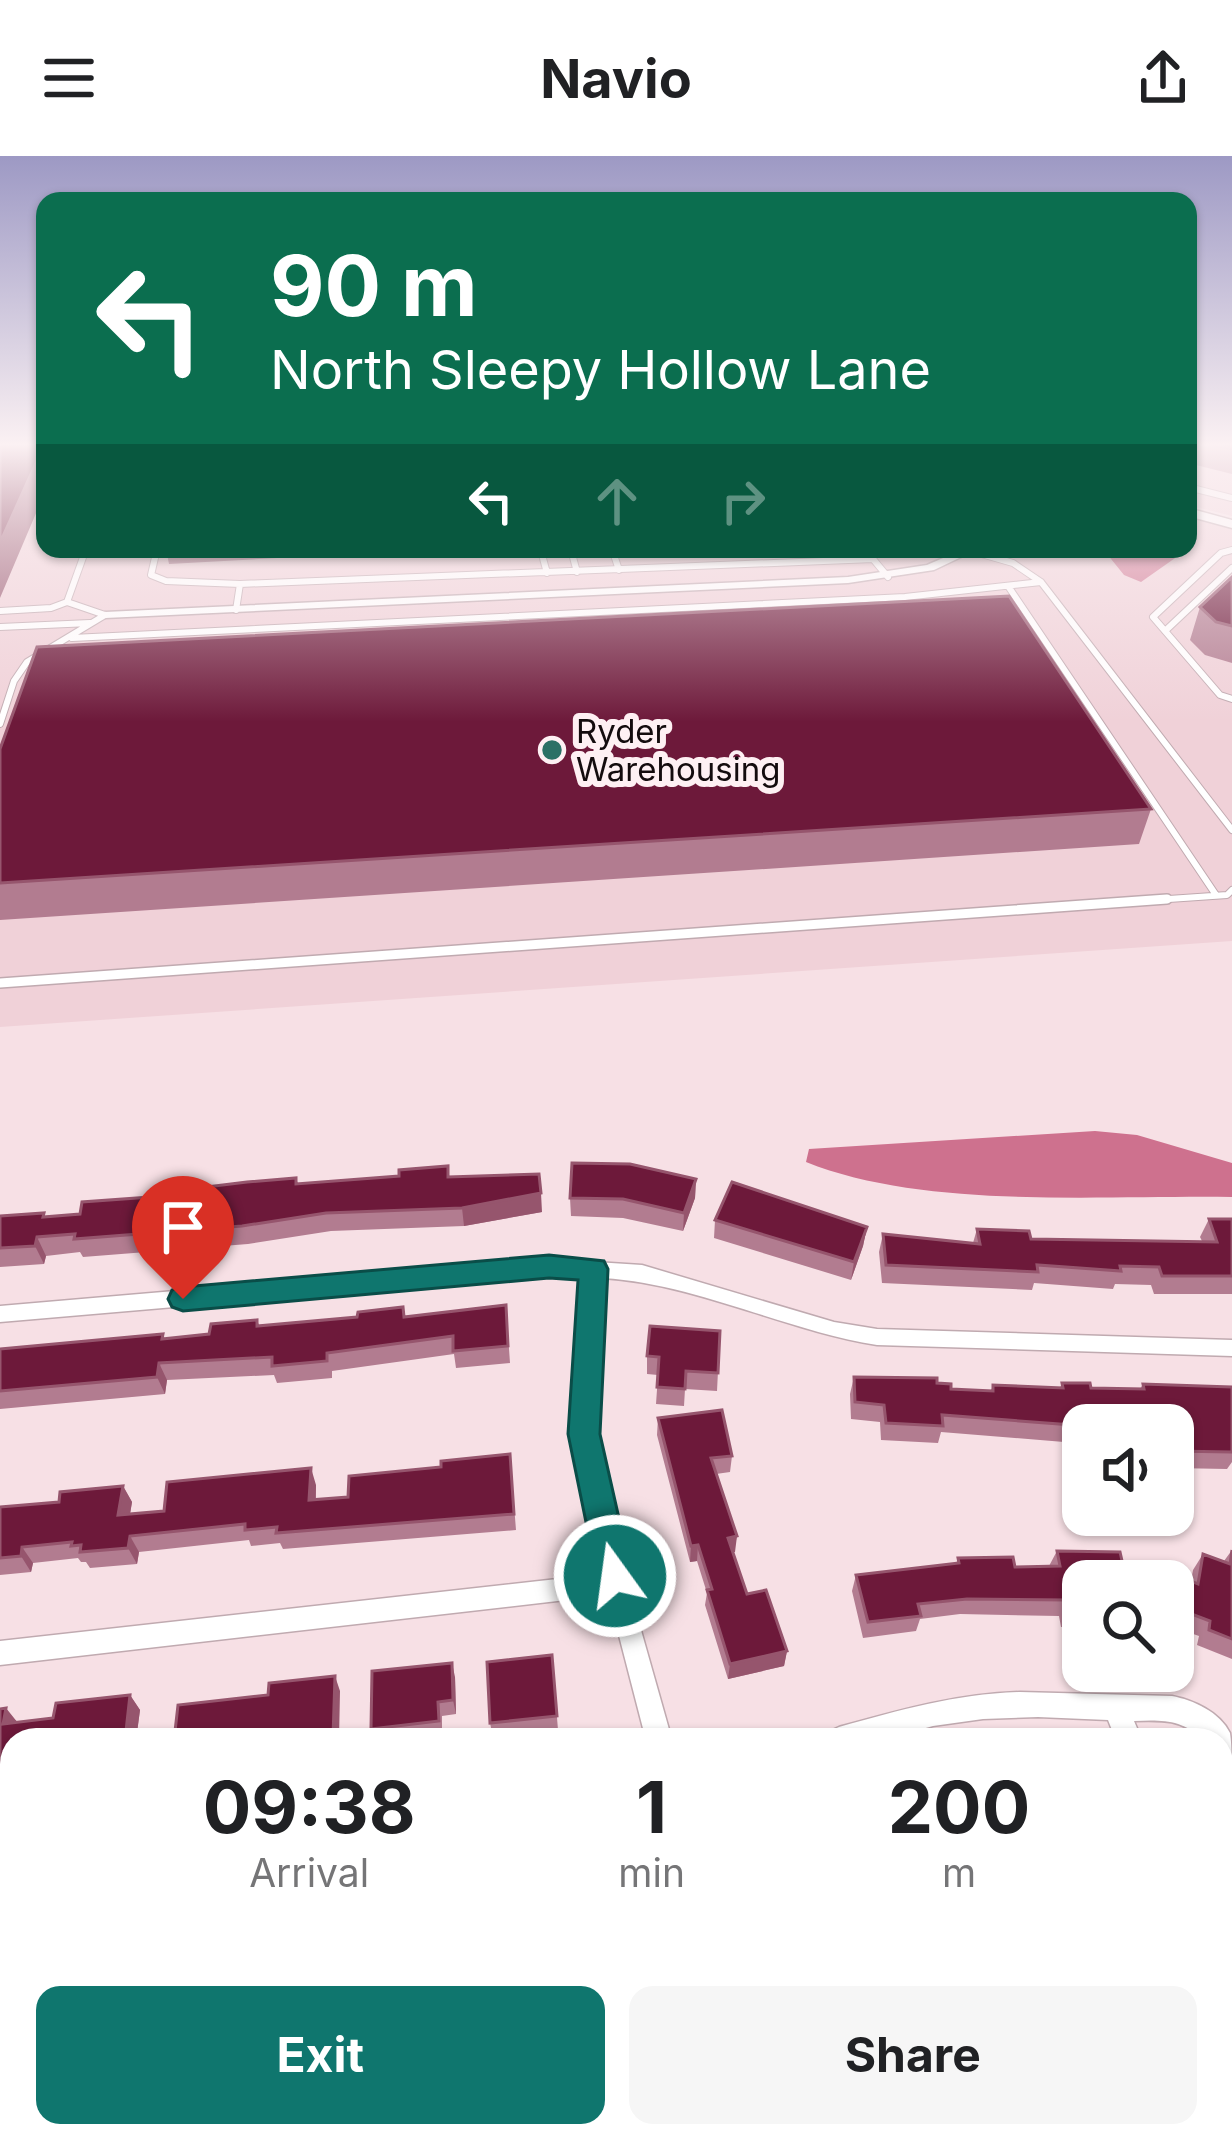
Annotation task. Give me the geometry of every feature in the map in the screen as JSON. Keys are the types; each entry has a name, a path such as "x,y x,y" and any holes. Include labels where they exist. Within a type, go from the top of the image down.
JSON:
{"street":[{"path":"99,619 888,577 953,558"},
{"path":"0,1315 549,1267 642,1273 834,1330 896,1339 1232,1348"},
{"path":"594,1269 584,1434 656,1728"},
{"path":"0,1653 566,1588 615,1576"},
{"path":"884,1728 960,1708 1048,1702 1116,1708 1179,1706 1211,1728"},
{"path":"1116,1708 1124,1728"}],"lane":[{"path":"1232,550 1221,553 1153,616 1220,695 1232,699"},
{"path":"68,602 83,558"},
{"path":"156,558 151,575 166,581 240,584 874,559 888,577"},
{"path":"543,558 547,573"},
{"path":"573,558 577,572"},
{"path":"615,558 619,570"},
{"path":"700,558 702,566"},
{"path":"997,558 1041,582 1232,830"},
{"path":"1166,631 1232,568"},
{"path":"72,638 885,598 1041,582"},
{"path":"236,610 240,584"},
{"path":"1008,586 1216,896"},
{"path":"885,598 890,608"},
{"path":"0,610 51,608 68,602 99,619"},
{"path":"402,602 404,622"},
{"path":"1004,614 1026,613"},
{"path":"0,627 99,619"},
{"path":"0,724 22,667 41,650 72,638 99,619"},
{"path":"109,649 112,637"},
{"path":"22,667 43,665"},
{"path":"0,983 1216,896 1232,890"}],"shaded area":[{"path":"0,536 36,536 36,558 1197,558 1197,536 1232,536 1232,941 0,1027"},
{"path":"1110,558 1175,558 1141,582 1124,575"},
{"path":"1095,1131 1137,1135 1232,1163 1232,1197 959,1194 853,1177 806,1162 809,1149"}],"building":[{"path":"1232,577 1232,626 1216,622 1200,607"},
{"name":"Ryder Warehousing","path":"1009,596 1151,809 0,883 0,749 37,647"},
{"path":"572,1163 630,1164 696,1179 684,1213 623,1199 570,1198"},
{"path":"448,1166 448,1177 539,1174 541,1193 462,1208 326,1213 242,1226 74,1239 75,1234 37,1237 35,1246 0,1248 0,1216 80,1214 82,1202 164,1196 165,1192 247,1182 296,1178 296,1184 399,1176 399,1170"},
{"path":"732,1182 867,1227 854,1262 715,1220"},
{"path":"1209,1219 1232,1219 1232,1276 1162,1276 1159,1267 1120,1266 1121,1271 1037,1265 1038,1272 886,1265 883,1234 980,1244 977,1229 1029,1231 1031,1239 1217,1242"},
{"path":"506,1305 508,1346 453,1351 453,1336 327,1353 327,1361 272,1366 272,1357 159,1363 157,1377 0,1391 0,1349 163,1334 162,1339 209,1334 211,1324 257,1320 257,1326 357,1317 358,1312 403,1307 404,1317"},
{"path":"650,1326 720,1331 718,1373 686,1371 685,1389 657,1387 659,1357 647,1356"},
{"path":"854,1377 937,1378 937,1383 951,1384 951,1389 993,1391 993,1385 1063,1388 1062,1383 1090,1383 1091,1388 1144,1389 1143,1384 1232,1387 1232,1452 1194,1451 1194,1404 1062,1404 1062,1424 942,1415 943,1426 886,1423 884,1405 855,1402"},
{"path":"722,1410 732,1456 711,1458 737,1536 728,1538 747,1594 766,1590 787,1651 730,1664 698,1545 691,1546 658,1418"},
{"path":"510,1454 514,1514 276,1533 277,1527 245,1530 245,1524 130,1536 128,1548 80,1552 81,1545 71,1546 72,1542 22,1547 21,1556 0,1558 0,1507 59,1502 60,1492 123,1486 118,1515 164,1511 167,1482 311,1468 309,1500 348,1497 349,1476"},
{"path":"1232,1550 1232,1639 1209,1630 1210,1621 1194,1615 1194,1582 1198,1584 1203,1554 1230,1564"},
{"path":"1057,1551 1120,1552 1122,1560 1062,1560 1062,1600 967,1599 918,1604 921,1616 868,1622 856,1575 959,1563 958,1558 1013,1557 1015,1567 1060,1566"},
{"path":"552,1655 557,1716 490,1723 487,1662"},
{"path":"452,1663 453,1700 438,1702 439,1721 371,1728 372,1671"},
{"path":"335,1676 333,1728 175,1728 178,1705 268,1695 269,1683"},
{"path":"130,1695 126,1728 0,1728 0,1709 6,1708 3,1724 53,1718 56,1703"}],"place":[{"name":"Ryder Warehousing","path":"552,750"}],"route":[{"path":"183,1299 549,1267 594,1269 584,1434 615,1576"}]}
